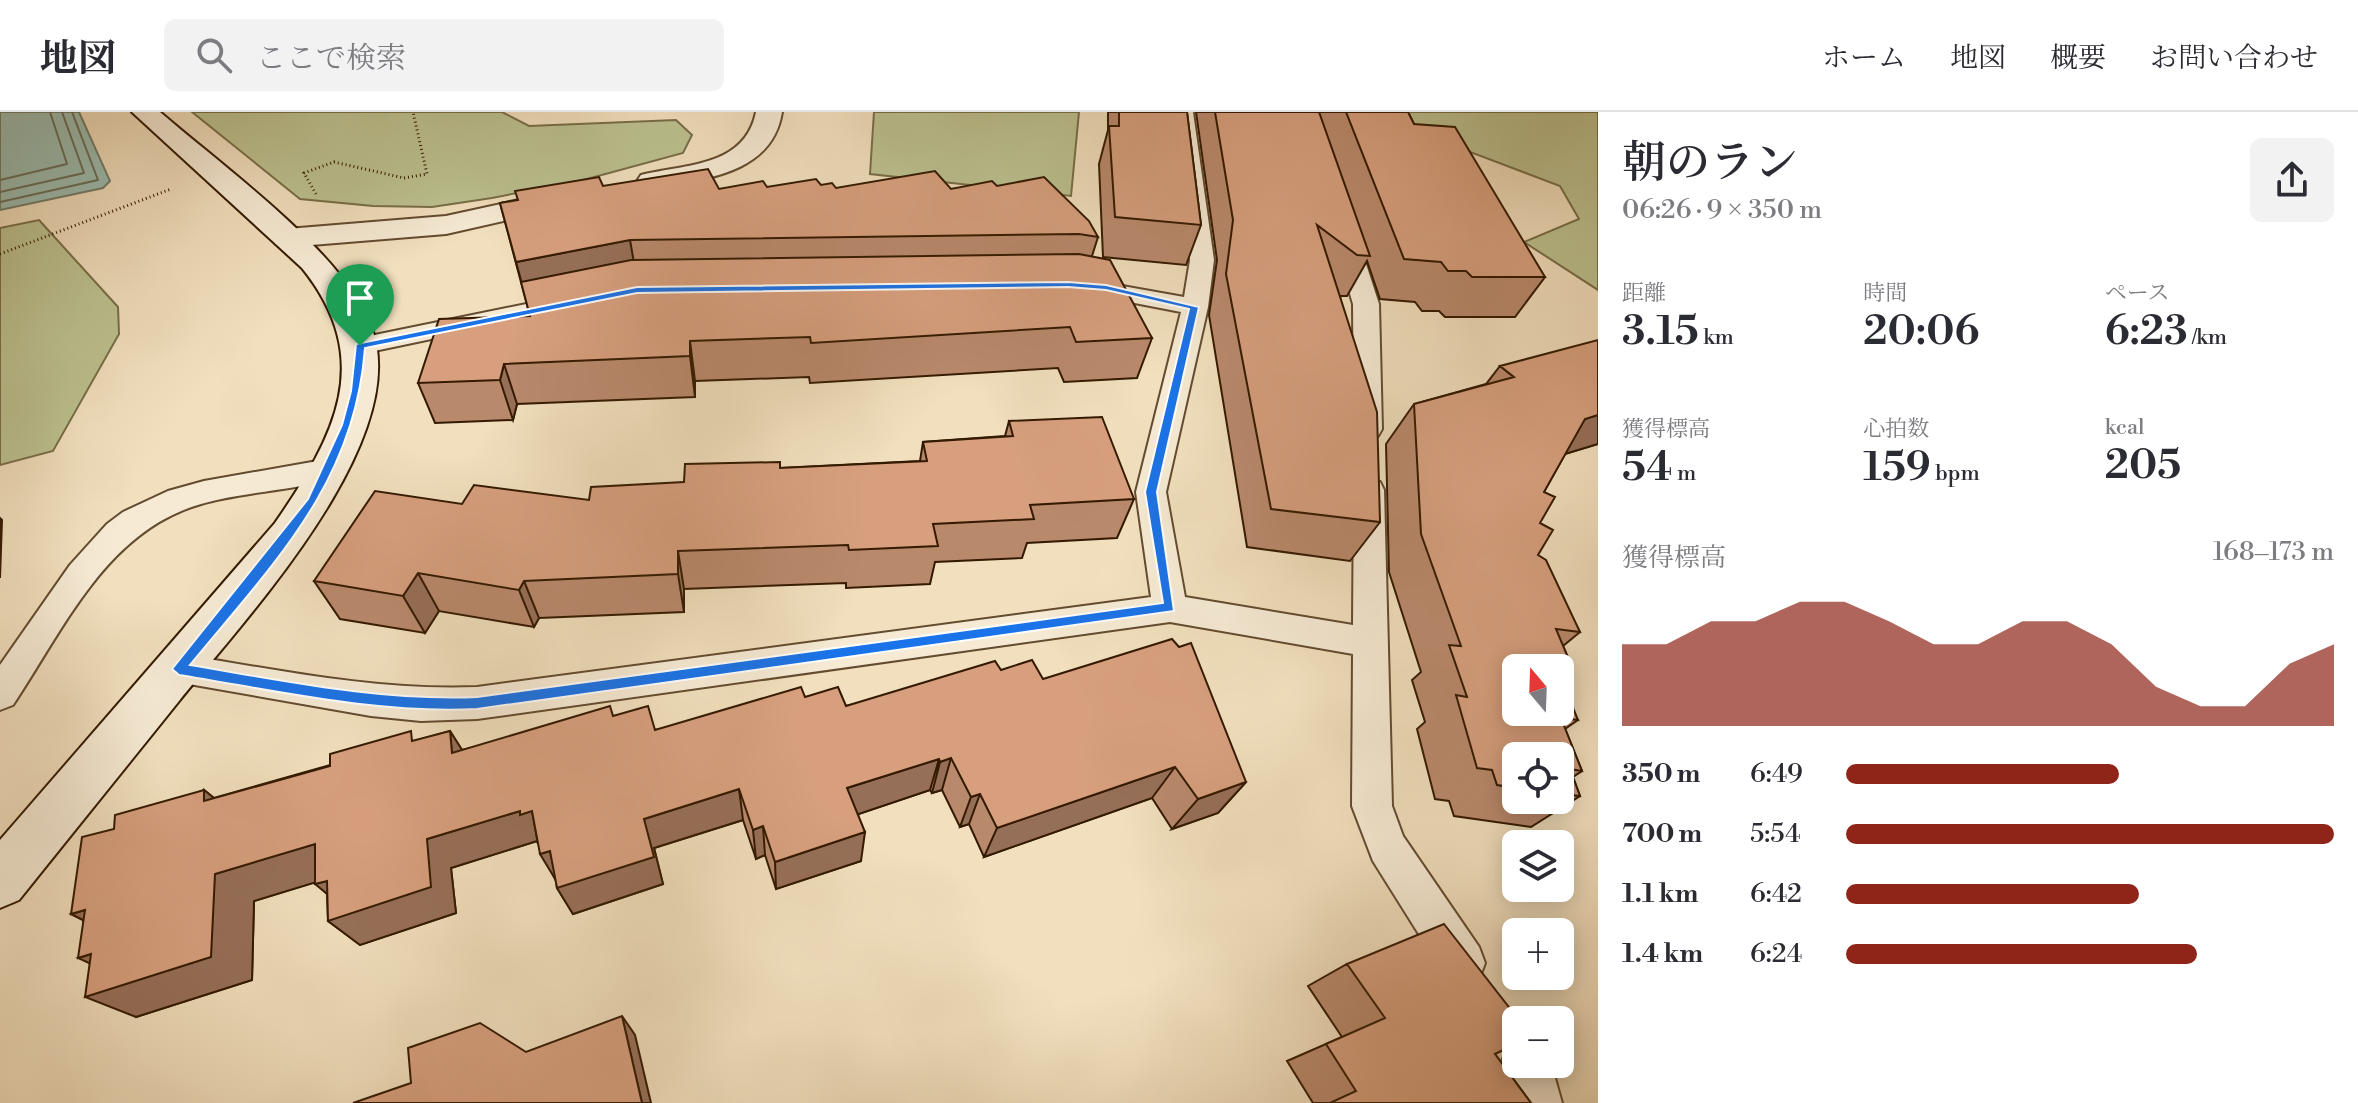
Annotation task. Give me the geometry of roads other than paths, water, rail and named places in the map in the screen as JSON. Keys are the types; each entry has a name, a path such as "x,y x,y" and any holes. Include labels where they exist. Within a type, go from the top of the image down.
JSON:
{"street":[{"path":"0,881 290,534 329,470 356,391 360,346 350,314 331,283 287,238 145,112"},
{"path":"627,186 717,167 740,158 763,136 769,112"},
{"path":"287,238 446,225 581,196"}],"lane":[{"path":"1170,608 1151,492 1195,307 1202,260 1183,112"},
{"path":"1334,204 1366,304 1372,643 1369,760 1372,806 1387,847 1502,1025"},
{"path":"1052,285 1106,288 1195,307"},
{"path":"360,346 593,299"},
{"path":"0,694 15,655 105,544 132,521 165,504 207,492 329,470"},
{"path":"179,669 421,705 477,703 1170,608 1372,643"},
{"path":"1532,1078 1538,1103"}],"water":[{"path":"0,112 79,112 110,181 103,188 0,210"}]}
